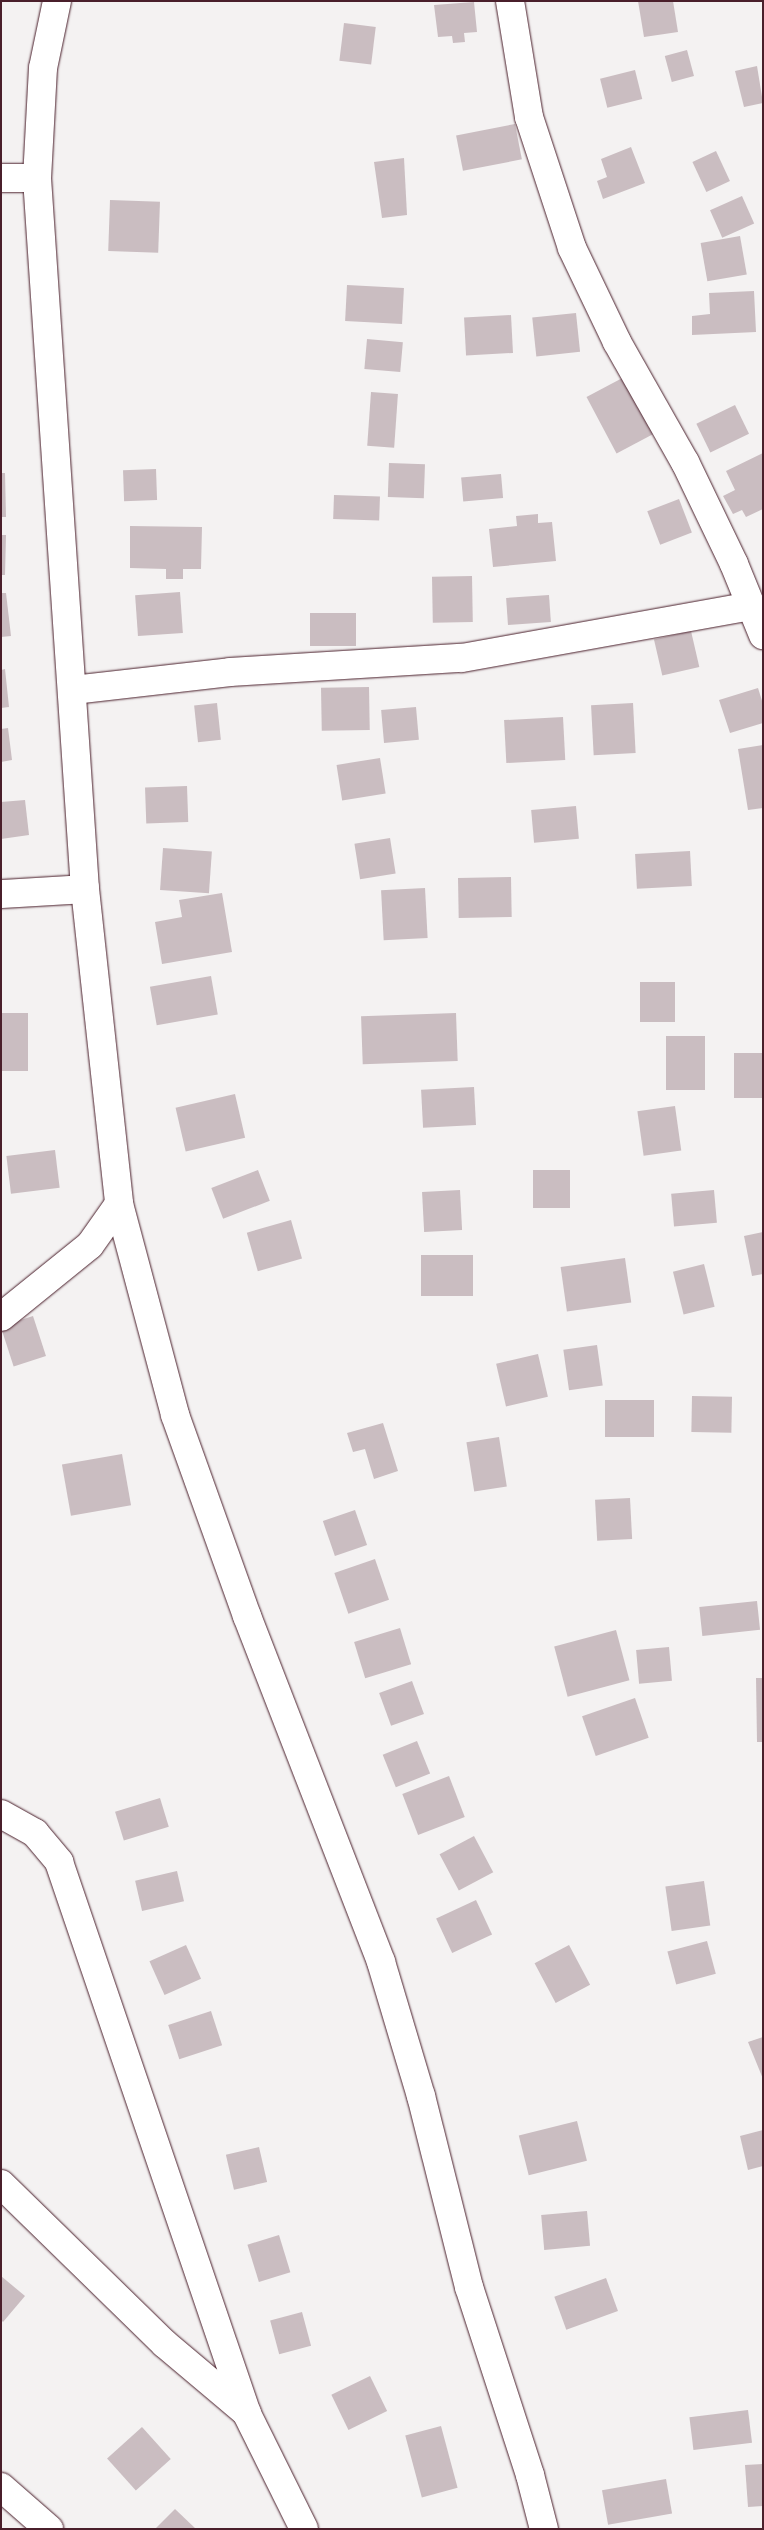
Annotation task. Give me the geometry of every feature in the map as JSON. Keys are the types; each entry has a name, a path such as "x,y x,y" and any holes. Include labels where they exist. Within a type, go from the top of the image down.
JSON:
{"street":[{"path":"57,1 43,68 37,178 85,889 119,1204 175,1415 248,1616 382,1962 421,2096 469,2286 530,2475 544,2529"},
{"path":"510,1 529,117 572,248 617,342 685,462 763,635"},
{"path":"1,178 37,178"},
{"path":"73,690 230,672 462,658 751,606"},
{"path":"1,894 85,889"},
{"path":"1,1317 90,1245 119,1204"},
{"path":"1,1814 35,1833 58,1862 248,2414 304,2529"},
{"path":"1,2184 165,2344 248,2414"},
{"path":"1,2487 49,2529"}],"building":[{"path":"638,1 673,1 678,32 644,37"},
{"path":"474,2 477,32 464,33 465,42 453,43 452,36 438,37 434,5"},
{"path":"344,23 376,27 371,65 339,61"},
{"path":"687,50 694,76 672,82 665,56"},
{"path":"757,66 763,103 744,107 735,71"},
{"path":"635,70 642,99 607,108 600,79"},
{"path":"515,124 522,159 463,171 456,135"},
{"path":"631,147 645,183 603,199 597,181 607,177 601,159"},
{"path":"716,151 730,181 706,192 692,162"},
{"path":"404,158 407,215 382,218 374,162"},
{"path":"742,196 754,223 722,238 710,210"},
{"path":"110,200 160,202 158,253 108,251"},
{"path":"740,236 747,274 707,281 701,243"},
{"path":"347,285 404,288 402,324 345,321"},
{"path":"754,291 756,332 692,335 692,316 710,314 709,293"},
{"path":"576,313 580,352 536,356 532,318"},
{"path":"511,315 513,353 466,355 464,317"},
{"path":"367,339 403,342 400,372 364,369"},
{"path":"628,375 658,432 617,454 587,397"},
{"path":"371,392 398,394 394,448 367,446"},
{"path":"735,405 749,434 710,453 696,424"},
{"path":"763,453 763,509 746,517 742,510 733,514 723,496 735,490 726,471"},
{"path":"389,463 425,464 424,498 388,497"},
{"path":"156,469 157,500 124,501 123,470"},
{"path":"1,473 5,473 6,517 1,517"},
{"path":"501,474 503,498 463,501 461,477"},
{"path":"334,495 380,497 379,521 333,519"},
{"path":"679,499 692,533 660,545 647,511"},
{"path":"538,514 538,523 552,522 556,561 493,567 489,529 517,526 516,516"},
{"path":"130,526 202,527 201,569 183,569 183,579 166,579 166,569 130,568"},
{"path":"1,535 6,535 5,575 1,575"},
{"path":"472,576 473,622 433,623 432,577"},
{"path":"180,592 183,633 138,636 135,595"},
{"path":"1,593 6,593 11,636 1,637"},
{"path":"549,595 551,622 508,625 506,598"},
{"path":"310,613 356,613 356,646 310,646"},
{"path":"691,631 699,667 662,676 654,640"},
{"path":"5,669 9,707 1,708 1,670"},
{"path":"369,687 370,730 322,731 321,688"},
{"path":"758,688 763,704 763,723 730,733 719,700"},
{"path":"217,703 221,740 198,742 194,705"},
{"path":"633,703 636,753 594,755 591,705"},
{"path":"416,707 419,740 384,743 381,710"},
{"path":"563,717 565,760 506,763 504,720"},
{"path":"8,728 12,760 1,762 1,729"},
{"path":"763,745 763,808 748,810 738,749"},
{"path":"380,758 386,794 342,800 337,765"},
{"path":"187,786 188,822 146,823 145,787"},
{"path":"25,800 29,835 1,839 1,802"},
{"path":"576,806 579,839 534,843 531,810"},
{"path":"390,838 396,874 360,879 354,844"},
{"path":"163,848 212,851 209,893 160,890"},
{"path":"690,851 692,886 637,889 635,854"},
{"path":"511,877 512,917 459,918 458,878"},
{"path":"425,888 428,938 384,940 381,890"},
{"path":"222,893 232,952 162,964 155,922 182,917 179,900"},
{"path":"211,976 218,1014 157,1025 150,987"},
{"path":"640,982 675,982 675,1022 640,1022"},
{"path":"1,1013 28,1013 28,1071 1,1071"},
{"path":"456,1013 458,1061 363,1064 361,1016"},
{"path":"666,1036 705,1036 705,1090 666,1090"},
{"path":"734,1053 763,1053 763,1098 734,1098"},
{"path":"474,1087 476,1125 423,1128 421,1090"},
{"path":"235,1094 245,1138 186,1152 176,1108"},
{"path":"675,1106 681,1151 644,1156 637,1111"},
{"path":"55,1150 60,1188 11,1194 6,1156"},
{"path":"258,1170 270,1201 223,1219 211,1188"},
{"path":"533,1170 570,1170 570,1208 533,1208"},
{"path":"460,1190 462,1230 424,1232 422,1192"},
{"path":"714,1190 717,1223 674,1227 671,1194"},
{"path":"291,1220 302,1258 258,1271 247,1233"},
{"path":"763,1232 763,1274 752,1276 744,1236"},
{"path":"421,1255 473,1255 473,1296 421,1296"},
{"path":"625,1258 631,1303 567,1312 561,1267"},
{"path":"704,1264 715,1307 684,1314 673,1272"},
{"path":"33,1316 46,1356 14,1366 1,1326"},
{"path":"597,1345 603,1386 569,1390 563,1350"},
{"path":"538,1354 548,1397 506,1407 496,1364"},
{"path":"692,1396 732,1397 731,1433 691,1432"},
{"path":"605,1400 654,1400 654,1437 605,1437"},
{"path":"383,1423 398,1471 374,1479 365,1449 353,1452 347,1433"},
{"path":"499,1437 507,1486 474,1492 466,1442"},
{"path":"122,1454 131,1505 71,1516 62,1465"},
{"path":"630,1498 632,1539 597,1541 595,1500"},
{"path":"355,1510 367,1545 335,1556 323,1521"},
{"path":"375,1559 389,1600 348,1614 334,1573"},
{"path":"757,1601 760,1630 702,1636 699,1607"},
{"path":"400,1628 411,1664 365,1678 354,1642"},
{"path":"616,1630 629,1680 568,1697 554,1647"},
{"path":"669,1647 672,1681 639,1684 636,1650"},
{"path":"756,1678 763,1678 763,1742 757,1742"},
{"path":"412,1681 424,1714 391,1726 379,1693"},
{"path":"635,1698 649,1738 596,1756 582,1716"},
{"path":"417,1741 430,1773 396,1787 383,1755"},
{"path":"449,1776 465,1817 418,1835 402,1794"},
{"path":"160,1798 169,1827 124,1840 115,1812"},
{"path":"474,1836 493,1872 459,1891 440,1854"},
{"path":"177,1871 184,1901 142,1911 135,1881"},
{"path":"704,1881 710,1926 672,1931 665,1886"},
{"path":"476,1900 492,1934 452,1953 436,1919"},
{"path":"707,1941 716,1974 676,1984 667,1952"},
{"path":"186,1945 201,1979 165,1995 149,1961"},
{"path":"569,1945 590,1985 556,2003 535,1963"},
{"path":"211,2011 222,2045 179,2059 168,2025"},
{"path":"763,2037 763,2079 748,2042"},
{"path":"577,2121 587,2161 529,2175 519,2136"},
{"path":"763,2130 763,2166 748,2170 740,2136"},
{"path":"259,2147 267,2182 234,2190 226,2155"},
{"path":"587,2211 590,2246 544,2250 541,2215"},
{"path":"279,2235 290,2272 259,2282 247,2245"},
{"path":"1,2276 25,2296 3,2322 1,2320"},
{"path":"606,2278 618,2311 566,2330 554,2297"},
{"path":"302,2312 311,2346 279,2354 270,2321"},
{"path":"370,2376 387,2411 348,2430 331,2395"},
{"path":"748,2410 752,2443 693,2450 689,2417"},
{"path":"441,2426 458,2488 422,2497 405,2436"},
{"path":"142,2427 171,2459 136,2490 107,2458"},
{"path":"763,2464 763,2506 748,2507 745,2465"},
{"path":"666,2479 672,2513 608,2525 602,2490"},
{"path":"175,2509 196,2529 155,2529"}]}
